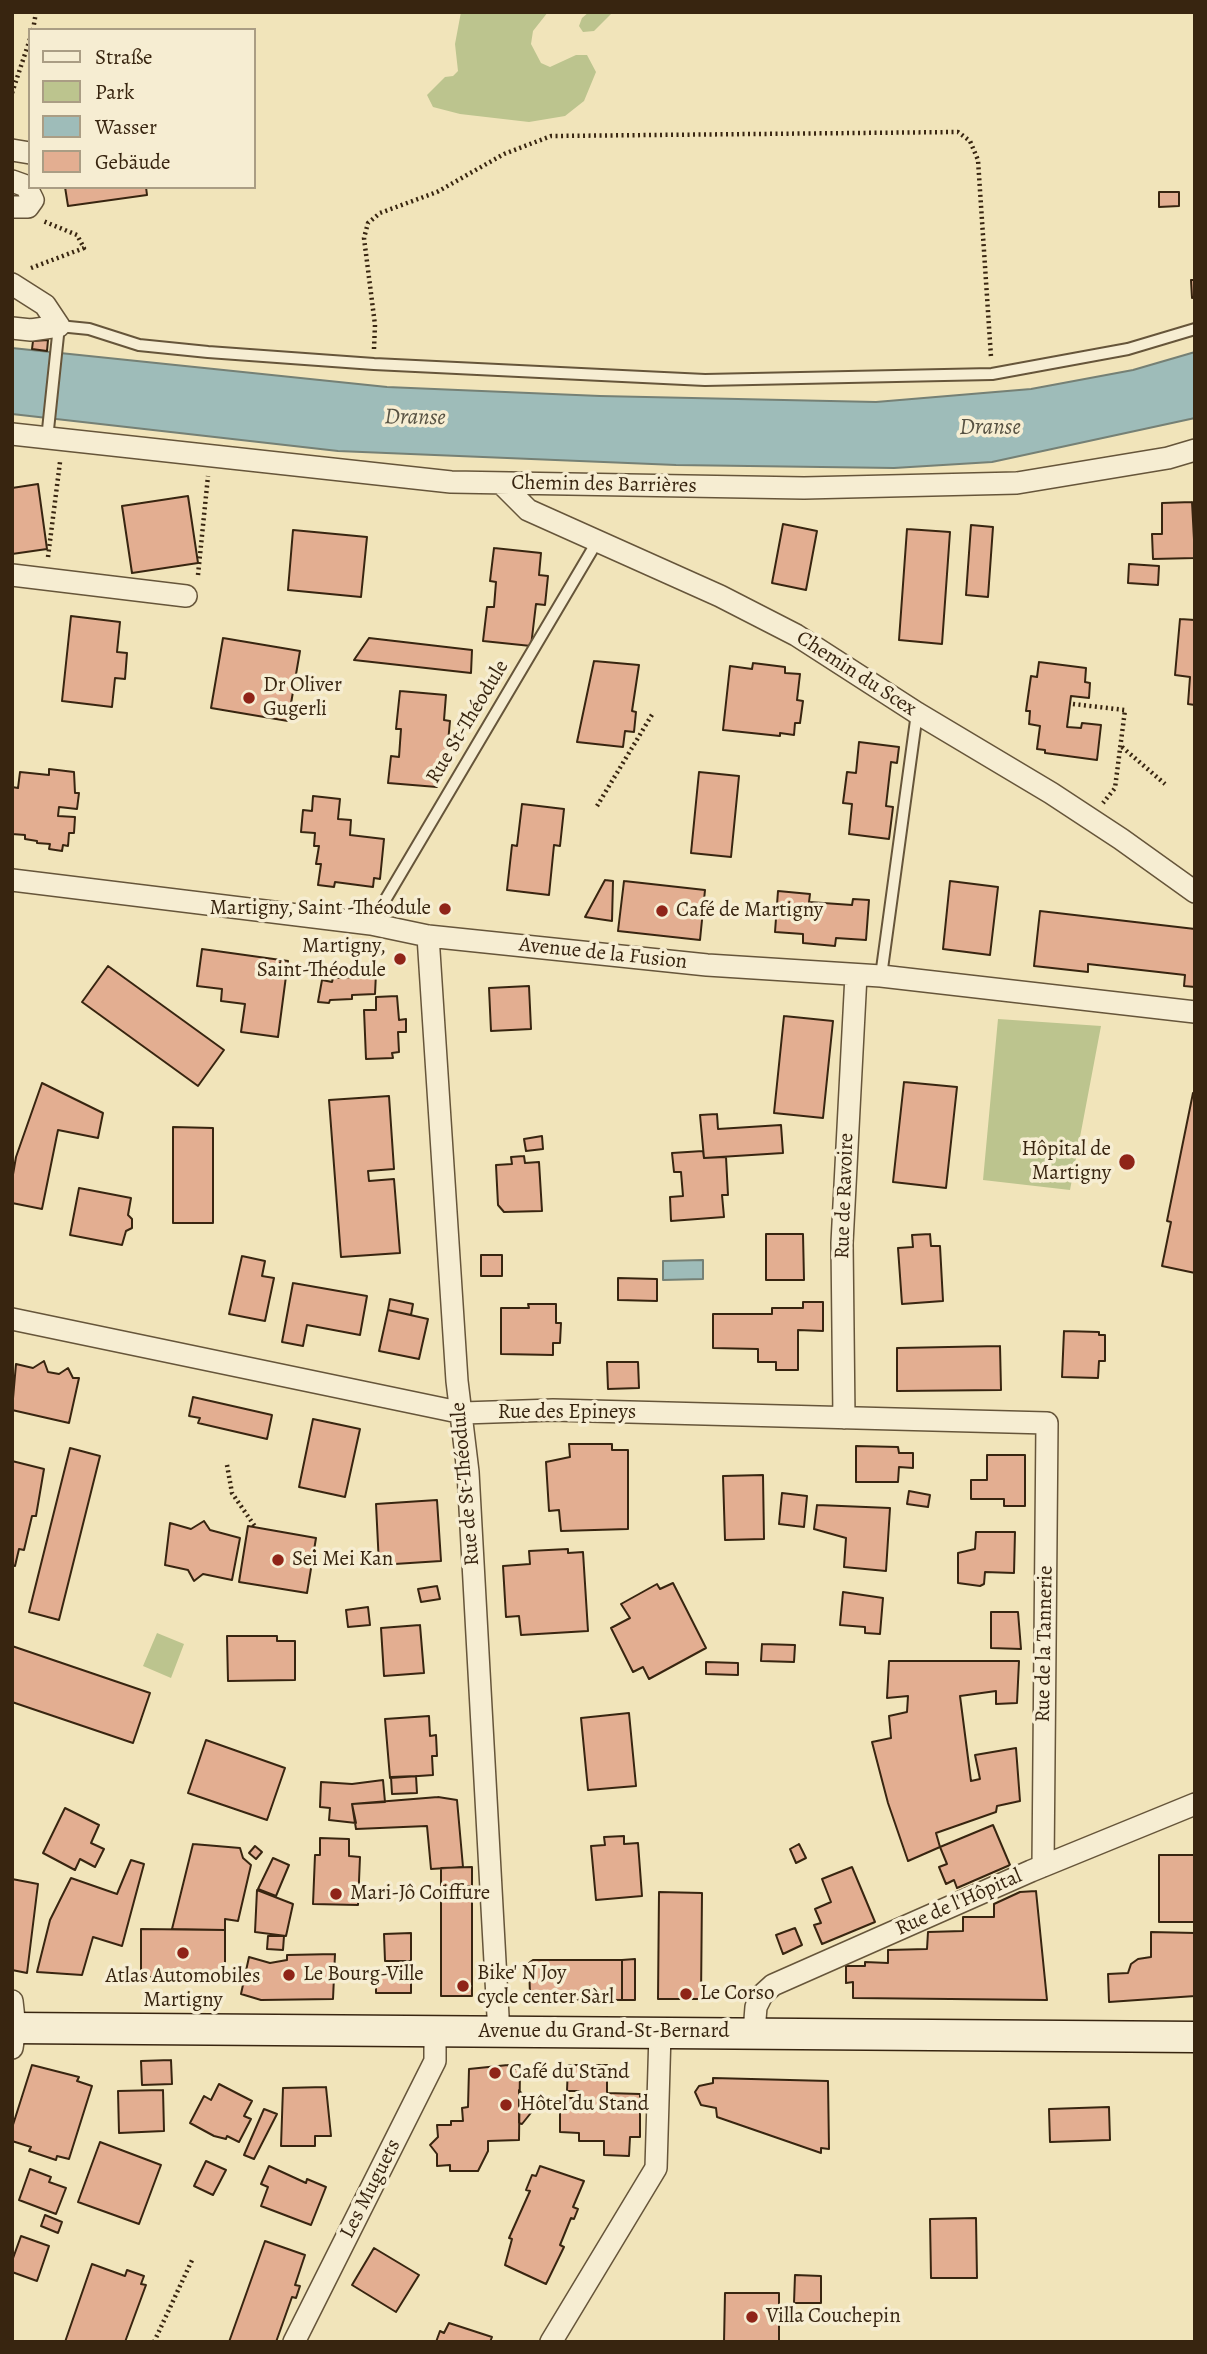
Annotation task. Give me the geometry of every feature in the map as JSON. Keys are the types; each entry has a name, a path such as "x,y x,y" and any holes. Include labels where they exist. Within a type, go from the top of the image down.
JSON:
{"street":[{"path":"12,181 20,183 30,191 33,200 20,207"},
{"path":"12,284 45,305 59,335"},
{"path":"12,328 59,335"},
{"name":"Chemin des Barrières","path":"12,434 53,436 451,482 502,484 804,488 1017,483 1168,458 1195,450"},
{"name":"Chemin du Scex","path":"502,484 528,510 772,621 916,713 1063,801 1195,892"},
{"path":"12,575 187,596"},
{"name":"Avenue de la Fusion","path":"12,880 371,924 428,936 707,965 881,976 1195,1012"},
{"name":"Rue de St-Théodule","path":"428,936 457,1381 463,1413 499,2034"},
{"name":"Rue de Ravoire","path":"844,1418 842,1242 856,975"},
{"name":"Rue des Epineys","path":"12,1319 463,1413 553,1410 1048,1423"},
{"name":"Rue de la Tannerie","path":"1043,1866 1048,1423"},
{"name":"Rue de l'Hôpital","path":"754,2032 756,2007 762,1994 773,1985 1043,1866 1195,1804"},
{"name":"Avenue du Grand-St-Bernard","path":"13,2026 499,2034 754,2032 1195,2037"},
{"name":"Les Muguets","path":"294,2342 435,2061 435,2033"},
{"path":"551,2342 656,2168 660,2033"}],"lane":[{"path":"53,436 59,335 89,329 139,345 374,364 705,380 992,374 1128,349 1195,329"},
{"name":"Rue St-Théodule","path":"371,924 598,540"},
{"path":"881,976 916,713"}],"path":[{"path":"12,93 28,44"},
{"path":"374,364 375,325 365,238 368,223 380,213 437,192 504,154 551,136 567,135 958,132 970,141 978,160 992,374"},
{"path":"20,207 34,219 77,235 84,248 48,260 35,268"},
{"path":"46,579 53,436"},
{"path":"198,575 210,454"},
{"path":"1073,704 1125,710 1115,788 1096,812"},
{"path":"597,806 653,713"},
{"path":"1122,747 1165,784"},
{"path":"227,1465 232,1493 256,1528"},
{"path":"155,2342 192,2258"}],"green space":[{"path":"461,12 548,12 533,31 531,44 541,63 550,67 576,55 587,55 596,72 584,101 565,116 529,122 460,114 433,107 427,95 445,77 453,76 458,71 455,44"},
{"path":"589,12 613,12 594,31 583,32 579,26 582,18"},
{"path":"998,1019 1101,1026 1070,1190 983,1180"},
{"path":"157,1633 184,1644 171,1678 143,1666"}],"water":[{"name":"Dranse","path":"12,348 387,387 600,396 876,402 1031,389 1133,370 1195,352 1195,418 992,462 894,468 676,465 338,451 12,414"},
{"path":"703,1260 703,1279 663,1280 663,1261"}],"building":[{"path":"65,189 146,189 147,195 68,206"},
{"path":"1159,192 1179,192 1179,206 1159,207"},
{"path":"1191,280 1195,280 1195,297 1192,298"},
{"path":"48,340 47,351 32,349 33,341"},
{"path":"38,484 47,549 12,554 12,488"},
{"path":"188,496 198,563 132,573 122,506"},
{"path":"1192,502 1195,558 1153,559 1152,534 1162,534 1162,503"},
{"path":"783,524 817,531 806,590 772,583"},
{"path":"971,525 993,527 988,597 966,595"},
{"path":"907,529 950,532 942,644 899,640"},
{"path":"293,530 367,537 361,597 288,590"},
{"path":"494,548 541,553 539,575 548,576 545,605 536,604 531,646 483,641 487,607 494,607 496,582 490,581"},
{"path":"1129,564 1159,566 1158,585 1128,583"},
{"path":"71,616 120,622 117,652 127,653 125,679 115,678 112,707 62,701"},
{"path":"1180,619 1195,620 1195,705 1188,704 1190,677 1175,675"},
{"path":"223,638 300,651 288,721 211,708"},
{"path":"369,638 472,650 471,673 354,660"},
{"path":"594,661 639,665 632,711 636,712 634,732 625,731 623,747 577,742"},
{"path":"1039,662 1086,668 1085,682 1090,683 1089,698 1071,696 1067,727 1081,728 1082,723 1101,725 1097,760 1045,753 1045,750 1037,749 1040,726 1029,724 1030,711 1026,711 1031,676 1037,677"},
{"path":"753,663 785,667 785,673 800,674 797,700 803,701 800,723 795,723 794,735 723,730 730,666 752,669"},
{"path":"400,691 446,695 444,720 450,721 446,764 439,763 437,787 388,783 391,756 399,757 401,729 396,729"},
{"path":"859,742 899,747 897,763 891,762 886,806 893,807 889,839 849,834 852,804 843,803 847,772 856,773"},
{"path":"49,769 74,772 75,793 79,793 77,809 59,807 58,816 75,817 74,833 69,833 68,846 63,845 62,851 49,849 50,844 25,839 25,835 12,834 12,787 18,788 20,772 49,775"},
{"path":"699,772 739,776 731,857 691,853"},
{"path":"313,796 340,799 338,819 351,820 350,835 384,839 380,879 374,878 373,887 335,882 334,887 318,885 321,864 316,864 319,846 314,846 315,833 301,832 303,810 312,811"},
{"path":"522,804 564,809 560,846 554,845 549,895 507,890 512,845 517,846"},
{"path":"605,880 613,881 612,921 585,917"},
{"name":"Café de Martigny","path":"624,881 705,890 700,940 618,931"},
{"path":"950,881 998,887 990,955 943,949"},
{"path":"778,891 810,894 809,902 852,905 853,899 869,900 866,940 836,938 835,946 803,943 803,934 775,932"},
{"path":"1040,911 1195,929 1195,987 1184,986 1185,975 1088,964 1088,972 1034,966"},
{"path":"202,949 288,961 278,1037 241,1032 245,1004 221,1001 222,989 197,986"},
{"path":"108,966 224,1050 198,1086 82,1002"},
{"path":"354,973 376,973 375,994 352,995 352,999 330,1000 329,1003 318,1002 322,980 332,982 333,978 354,977"},
{"path":"529,986 531,1029 491,1031 489,988"},
{"path":"397,996 399,1020 406,1019 406,1032 398,1032 399,1052 392,1053 393,1058 366,1059 364,1010 376,1010 376,997"},
{"path":"784,1016 833,1021 823,1118 774,1113"},
{"path":"904,1082 957,1087 946,1188 893,1182"},
{"path":"42,1083 103,1113 98,1138 58,1130 42,1209 12,1203 12,1180 16,1157"},
{"path":"1193,1093 1195,1273 1162,1266 1171,1222 1167,1221"},
{"path":"389,1096 394,1169 368,1171 369,1181 394,1179 400,1253 341,1257 329,1100"},
{"path":"717,1114 718,1129 781,1125 783,1153 704,1158 700,1115"},
{"path":"173,1127 213,1128 213,1223 173,1223"},
{"path":"542,1136 543,1149 526,1151 524,1139"},
{"path":"703,1151 704,1158 726,1157 728,1195 722,1195 724,1217 671,1221 670,1197 683,1196 681,1172 674,1172 672,1153"},
{"path":"524,1156 525,1163 539,1162 542,1211 504,1212 498,1205 496,1165 512,1164 511,1157"},
{"path":"79,1188 131,1198 128,1215 132,1219 132,1228 126,1231 122,1245 70,1235"},
{"path":"766,1234 803,1234 804,1280 766,1280"},
{"path":"930,1234 931,1246 940,1246 943,1301 902,1304 898,1248 913,1247 912,1235"},
{"path":"481,1255 502,1255 502,1276 481,1276"},
{"path":"242,1256 265,1261 262,1276 274,1278 265,1321 229,1314"},
{"path":"618,1278 657,1279 657,1301 618,1300"},
{"path":"293,1283 367,1296 360,1335 307,1325 303,1346 282,1342"},
{"path":"390,1299 413,1304 411,1315 388,1310"},
{"path":"803,1302 823,1302 823,1331 798,1330 798,1370 776,1370 776,1362 758,1362 758,1349 713,1348 713,1314 772,1314 772,1308 803,1308"},
{"path":"528,1304 556,1304 556,1323 561,1323 560,1343 553,1343 553,1355 501,1354 501,1308 529,1308"},
{"path":"388,1310 428,1319 419,1359 379,1351"},
{"path":"1064,1331 1099,1332 1099,1335 1105,1335 1105,1361 1099,1361 1098,1378 1062,1377"},
{"path":"1000,1346 1001,1390 897,1391 897,1348"},
{"path":"44,1361 48,1372 59,1374 68,1368 73,1378 79,1378 69,1423 12,1410 16,1364 33,1368"},
{"path":"607,1362 638,1362 639,1388 608,1389"},
{"path":"193,1397 272,1415 267,1439 198,1423 200,1418 189,1416"},
{"path":"313,1419 360,1429 345,1497 299,1487"},
{"path":"569,1444 612,1444 612,1450 628,1450 628,1529 561,1531 559,1510 549,1511 546,1462 570,1457"},
{"path":"856,1446 898,1447 899,1453 913,1453 913,1468 899,1467 898,1482 856,1482"},
{"path":"70,1448 100,1456 59,1620 29,1612"},
{"path":"987,1455 1025,1455 1025,1506 1004,1506 1004,1499 971,1499 971,1480 987,1480"},
{"path":"12,1461 44,1469 36,1516 32,1516 24,1550 19,1549 15,1566 12,1565"},
{"path":"763,1475 764,1539 725,1540 723,1476"},
{"path":"909,1491 930,1495 928,1507 907,1504"},
{"path":"782,1493 807,1496 804,1527 779,1524"},
{"path":"437,1500 441,1561 379,1565 376,1504"},
{"path":"817,1505 890,1508 886,1571 844,1567 846,1538 814,1529"},
{"path":"204,1521 210,1530 240,1538 232,1580 203,1574 194,1581 188,1570 165,1565 170,1523 191,1529"},
{"name":"Sei Mei Kan","path":"248,1526 316,1538 307,1593 239,1582"},
{"path":"976,1532 1015,1532 1014,1573 985,1572 984,1584 980,1586 958,1583 958,1553 975,1549"},
{"path":"568,1549 568,1553 583,1552 588,1631 521,1635 519,1616 506,1617 503,1566 530,1564 529,1551"},
{"path":"673,1583 706,1648 649,1679 643,1667 633,1672 611,1628 630,1618 621,1604 657,1584 660,1589"},
{"path":"437,1586 440,1599 421,1602 418,1589"},
{"path":"843,1592 883,1598 880,1634 865,1633 865,1627 840,1625"},
{"path":"368,1607 370,1625 348,1627 346,1610"},
{"path":"991,1612 1018,1612 1021,1649 991,1648"},
{"path":"420,1625 424,1673 384,1676 381,1628"},
{"path":"227,1636 277,1636 277,1641 295,1641 295,1680 228,1681"},
{"path":"762,1644 795,1645 794,1662 761,1661"},
{"path":"12,1646 150,1693 133,1743 12,1702"},
{"path":"889,1661 1019,1661 1017,1703 996,1704 996,1691 960,1696 971,1781 980,1779 975,1755 1016,1748 1020,1801 997,1806 996,1812 936,1833 940,1847 908,1861 888,1803 872,1742 891,1738 889,1716 907,1712 908,1696 887,1698"},
{"path":"706,1662 738,1663 738,1675 706,1674"},
{"path":"629,1713 636,1786 588,1790 581,1718"},
{"path":"429,1716 430,1736 436,1735 437,1756 432,1756 433,1775 390,1778 385,1719"},
{"path":"206,1740 285,1768 267,1820 188,1793"},
{"path":"416,1776 417,1793 392,1794 391,1777"},
{"path":"383,1780 385,1802 352,1804 356,1823 329,1820 330,1808 320,1807 321,1782 352,1784"},
{"path":"438,1797 457,1800 463,1867 431,1869 427,1826 356,1829 352,1804"},
{"path":"65,1808 99,1825 91,1843 104,1849 95,1867 80,1859 75,1870 43,1853"},
{"path":"993,1825 1010,1865 957,1888 954,1880 946,1884 939,1867 947,1864 940,1847"},
{"path":"624,1836 624,1844 638,1843 642,1896 596,1900 591,1846 605,1845 604,1837"},
{"path":"320,1838 349,1839 349,1856 360,1857 358,1905 313,1904 315,1855 320,1855"},
{"path":"193,1844 240,1848 243,1858 251,1865 238,1921 225,1919 225,1930 172,1929"},
{"path":"799,1844 806,1858 796,1863 790,1849"},
{"path":"255,1846 262,1852 256,1859 249,1853"},
{"path":"1159,1855 1195,1855 1195,1922 1159,1922"},
{"path":"273,1858 289,1865 276,1896 258,1889"},
{"path":"131,1860 144,1864 122,1946 93,1937 82,1975 37,1972 50,1920 71,1878 117,1894"},
{"path":"472,1867 472,1886 441,1886 441,1868"},
{"path":"852,1867 875,1922 822,1944 814,1925 821,1923 815,1909 831,1902 822,1879"},
{"path":"12,1879 38,1884 27,1973 12,1970"},
{"path":"441,1886 472,1886 472,1996 441,1996"},
{"path":"257,1890 293,1904 286,1936 255,1932"},
{"path":"1036,1891 1047,2000 853,1998 853,1982 846,1983 846,1966 865,1966 865,1962 888,1963 888,1950 927,1949 928,1932 963,1931 963,1917 994,1917 994,1904 1020,1892"},
{"path":"659,1892 702,1893 701,1999 658,1999"},
{"path":"795,1928 802,1945 783,1954 776,1935"},
{"name":"Atlas Automobiles Martigny","path":"141,1929 225,1930 225,1978 141,1977"},
{"path":"1151,1932 1195,1933 1195,1996 1109,2002 1108,1974 1128,1973 1131,1964 1138,1959 1151,1957"},
{"path":"411,1933 411,1961 385,1961 384,1934"},
{"path":"268,1936 284,1936 283,1950 267,1949"},
{"name":"Le Bourg-Ville","path":"335,1954 333,1999 261,2000 241,1994 249,1957 270,1963 287,1960 287,1955"},
{"path":"635,1959 635,2000 622,2000 622,1960"},
{"path":"533,1960 622,1960 622,2000 536,1999 530,1995 529,1963"},
{"path":"376,1974 411,1974 411,1993 376,1993"},
{"path":"171,2060 172,2084 142,2085 141,2061"},
{"path":"32,2065 79,2077 77,2081 92,2086 69,2159 57,2156 56,2160 29,2151 31,2147 12,2141 12,2128"},
{"path":"508,2065 509,2069 520,2069 519,2140 488,2141 488,2151 478,2171 450,2171 450,2165 437,2166 437,2154 430,2145 438,2137 437,2125 451,2125 451,2121 463,2121 462,2108 468,2107 469,2069"},
{"path":"568,2065 607,2065 607,2093 640,2094 640,2137 630,2137 629,2156 604,2155 604,2141 579,2141 579,2133 560,2132 560,2098 582,2098 581,2091 567,2091"},
{"path":"713,2078 828,2081 829,2149 821,2148 821,2153 717,2117 716,2108 701,2105 695,2092 699,2086 713,2083"},
{"path":"219,2084 252,2101 244,2116 251,2119 239,2142 227,2136 226,2139 214,2136 190,2123 204,2096 211,2100"},
{"path":"326,2087 331,2136 315,2136 315,2146 281,2146 283,2088"},
{"path":"163,2090 164,2131 119,2133 118,2091"},
{"path":"519,2090 527,2100 533,2100 531,2108 534,2109 522,2124 519,2123"},
{"path":"1109,2107 1110,2140 1050,2142 1049,2109"},
{"path":"264,2109 277,2114 254,2159 244,2155"},
{"path":"100,2142 161,2165 139,2224 78,2202"},
{"path":"206,2161 226,2170 213,2195 194,2186"},
{"path":"269,2166 306,2183 307,2179 326,2187 311,2225 261,2206 268,2187 261,2184"},
{"path":"540,2166 584,2181 573,2207 578,2209 574,2219 571,2218 560,2245 564,2247 546,2284 505,2265 512,2239 509,2238 530,2191 526,2190 532,2175 536,2176"},
{"path":"30,2169 51,2177 49,2182 66,2188 56,2214 19,2200"},
{"path":"45,2215 62,2222 58,2233 41,2226"},
{"path":"976,2218 977,2278 931,2278 930,2219"},
{"path":"21,2236 49,2246 37,2281 12,2272 12,2261"},
{"path":"265,2241 305,2255 295,2285 300,2286 296,2298 292,2297 276,2342 229,2342"},
{"path":"374,2248 419,2275 396,2312 352,2285"},
{"path":"92,2264 125,2276 127,2270 144,2276 141,2284 146,2285 125,2342 65,2342"},
{"path":"795,2275 821,2276 821,2303 794,2303"},
{"name":"Villa Couchepin","path":"725,2293 779,2293 779,2342 724,2342"},
{"path":"449,2323 492,2337 490,2342 436,2342 440,2331 444,2333"}],"place":[{"name":"Dr Oliver Gugerli","path":"249,698"},
{"name":"Martigny, Saint -Théodule","path":"445,909"},
{"name":"Café de Martigny","path":"662,911"},
{"name":"Martigny, Saint-Théodule","path":"400,959"},
{"name":"Hôpital de Martigny","path":"1127,1162"},
{"name":"Sei Mei Kan","path":"278,1560"},
{"name":"Mari-Jô Coiffure","path":"336,1894"},
{"name":"Atlas Automobiles Martigny","path":"183,1953"},
{"name":"Le Bourg-Ville","path":"289,1975"},
{"name":"Bike' N Joy cycle center Sàrl","path":"463,1986"},
{"name":"Le Corso","path":"686,1994"},
{"name":"Café du Stand","path":"495,2073"},
{"name":"Hôtel du Stand","path":"506,2105"},
{"name":"Villa Couchepin","path":"752,2317"}]}
